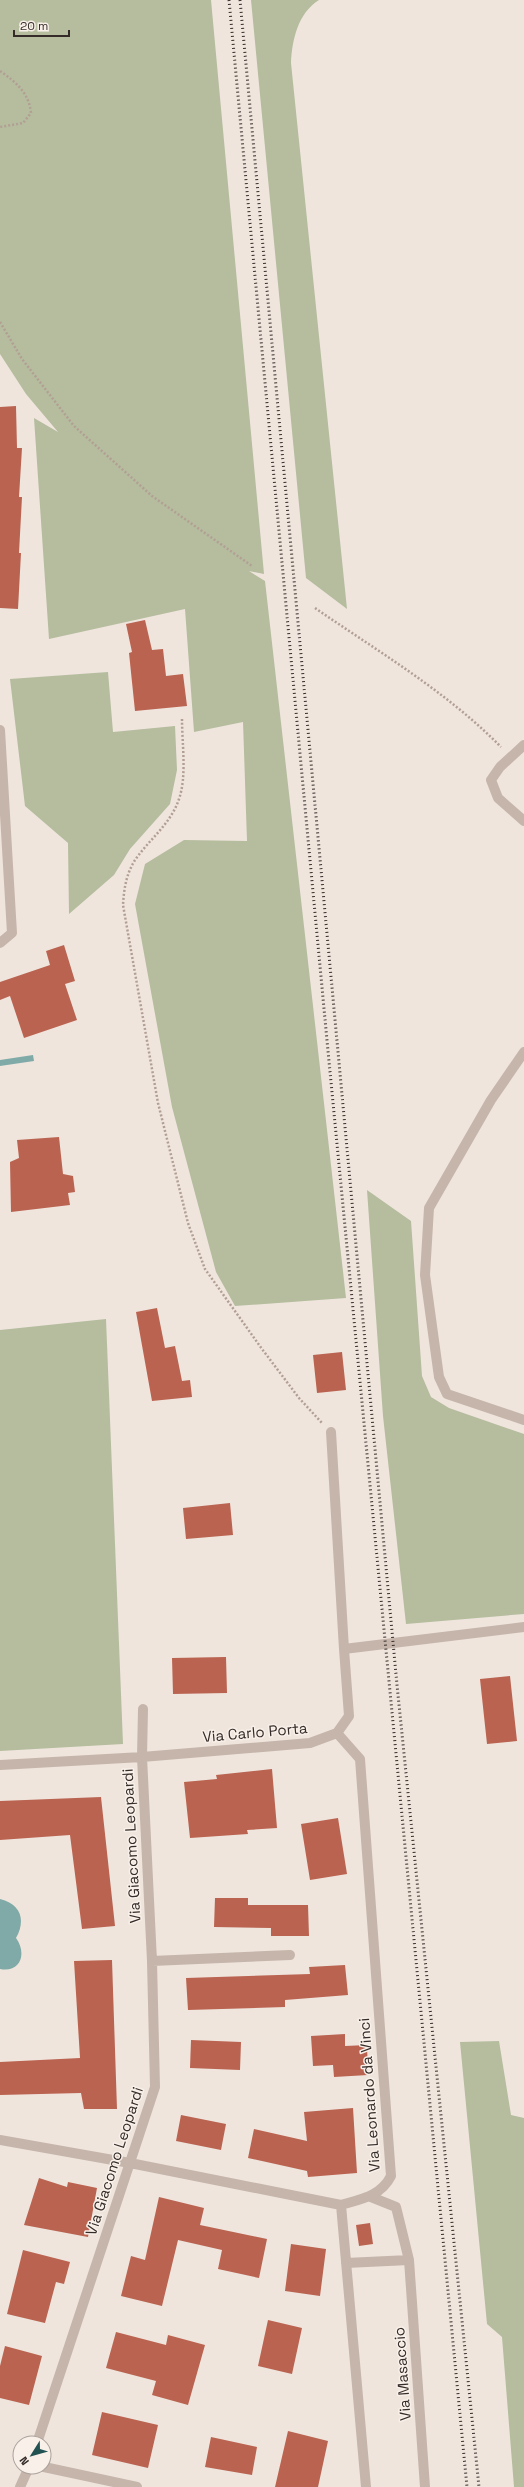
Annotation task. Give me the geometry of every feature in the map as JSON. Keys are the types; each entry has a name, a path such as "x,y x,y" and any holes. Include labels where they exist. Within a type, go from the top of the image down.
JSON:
{"street":[{"path":"0,730 12,933 0,943"},
{"path":"524,745 500,767 491,780 498,798 524,821"},
{"path":"524,1052 491,1100 429,1208 425,1275 439,1376 447,1394 524,1420"},
{"path":"330,1432 349,1716 337,1733"},
{"path":"344,1649 524,1627"},
{"name":"Via Giacomo Leopardi","path":"40,2435 154,2087 152,1961 142,1757 143,1708"},
{"name":"Via Carlo Porta","path":"0,1765 142,1757 310,1744 337,1733"},
{"name":"Via Leonardo da Vinci","path":"0,2140 130,2163 342,2205 371,2196 386,2186 391,2176 360,1759 337,1733"},
{"path":"152,1961 290,1955"},
{"name":"Via Masaccio","path":"371,2196 396,2207 409,2260 425,2487"},
{"path":"342,2205 366,2487"},
{"path":"346,2263 409,2260"},
{"path":"52,2469 137,2487"},
{"path":"20,2487 25,2475"}],"path":[{"path":"0,72 17,83 30,102 31,113 23,123 0,127"},
{"path":"0,322 22,359 74,426 152,496 252,566"},
{"path":"315,608 434,689 476,722 503,749"},
{"path":"182,719 182,775 180,798 163,828 137,856 124,885 123,905 158,1103 188,1223 205,1269 294,1392 330,1432"}],"green space":[{"path":"0,0 211,0 264,574 249,571 265,581 346,1298 235,1306 216,1272 172,1107 135,904 145,864 184,840 247,841 243,722 194,732 185,609 49,639 34,418 58,432 26,394 0,354"},
{"path":"251,0 319,0 312,5 301,20 295,36 291,63 347,609 306,578"},
{"path":"108,672 113,732 175,726 177,770 170,804 130,849 114,875 69,914 68,843 25,806 10,679"},
{"path":"367,1190 411,1221 422,1376 431,1397 449,1408 524,1434 524,1614 406,1624 383,1416"},
{"path":"106,1319 123,1744 0,1751 0,1330"},
{"path":"499,2041 511,2115 524,2118 524,2487 514,2487 502,2337 487,2324 460,2042"}],"water":[{"path":"33,1055 34,1061 0,1066 0,1060"},
{"path":"0,1899 13,1905 20,1914 21,1919 21,1925 16,1938 21,1950 20,1961 13,1968 7,1969 0,1969"}],"building":[{"path":"16,406 17,448 22,448 19,497 22,497 18,609 0,608 0,407"},
{"path":"145,620 152,650 163,649 166,676 183,674 187,706 135,711 129,653 132,652 126,624"},
{"path":"64,945 75,981 65,984 77,1020 24,1038 10,996 0,1000 0,982 50,965 46,951"},
{"path":"59,1137 63,1174 73,1176 75,1192 68,1193 70,1205 11,1212 10,1162 19,1158 17,1140"},
{"path":"157,1308 165,1348 175,1346 182,1381 190,1380 192,1397 152,1401 136,1312"},
{"path":"342,1352 346,1390 317,1393 313,1355"},
{"path":"230,1503 233,1535 186,1539 183,1508"},
{"path":"226,1657 227,1693 173,1694 172,1658"},
{"path":"510,1676 517,1741 487,1744 480,1679"},
{"path":"272,1769 277,1828 247,1830 248,1834 190,1838 184,1782 217,1779 216,1775"},
{"path":"101,1797 115,1926 82,1929 70,1835 0,1840 0,1801"},
{"path":"338,1818 347,1874 310,1880 301,1824"},
{"path":"215,1898 248,1898 248,1905 308,1905 309,1936 271,1936 271,1928 214,1927"},
{"path":"112,1960 117,2109 84,2109 81,2093 0,2095 0,2062 80,2058 74,1961"},
{"path":"345,1965 348,1995 285,2000 285,2007 188,2010 186,1978 310,1974 309,1967"},
{"path":"345,2034 345,2046 367,2045 368,2075 334,2077 333,2065 313,2066 311,2036"},
{"path":"191,2040 241,2042 240,2070 190,2068"},
{"path":"353,2108 357,2173 308,2177 307,2171 248,2158 254,2129 307,2141 304,2112"},
{"path":"181,2115 226,2124 221,2150 176,2141"},
{"path":"39,2178 67,2187 68,2182 97,2188 88,2237 24,2225"},
{"path":"159,2197 204,2208 200,2225 267,2239 259,2278 218,2269 222,2250 178,2240 162,2306 121,2296 131,2256 145,2260"},
{"path":"370,2223 373,2244 359,2246 356,2225"},
{"path":"291,2244 326,2249 320,2296 285,2291"},
{"path":"23,2250 70,2262 64,2284 56,2282 45,2323 7,2314"},
{"path":"268,2320 302,2328 292,2374 258,2366"},
{"path":"116,2332 166,2345 168,2335 205,2345 188,2405 152,2395 156,2381 106,2368"},
{"path":"5,2346 42,2356 29,2405 0,2398 0,2366"},
{"path":"102,2412 158,2425 148,2468 92,2455"},
{"path":"288,2431 328,2441 318,2487 275,2487"},
{"path":"211,2437 257,2447 252,2475 205,2467"}],"railway":[{"path":"229,0 328,1051 467,2487"},
{"path":"240,0 397,1685 479,2487"}]}
